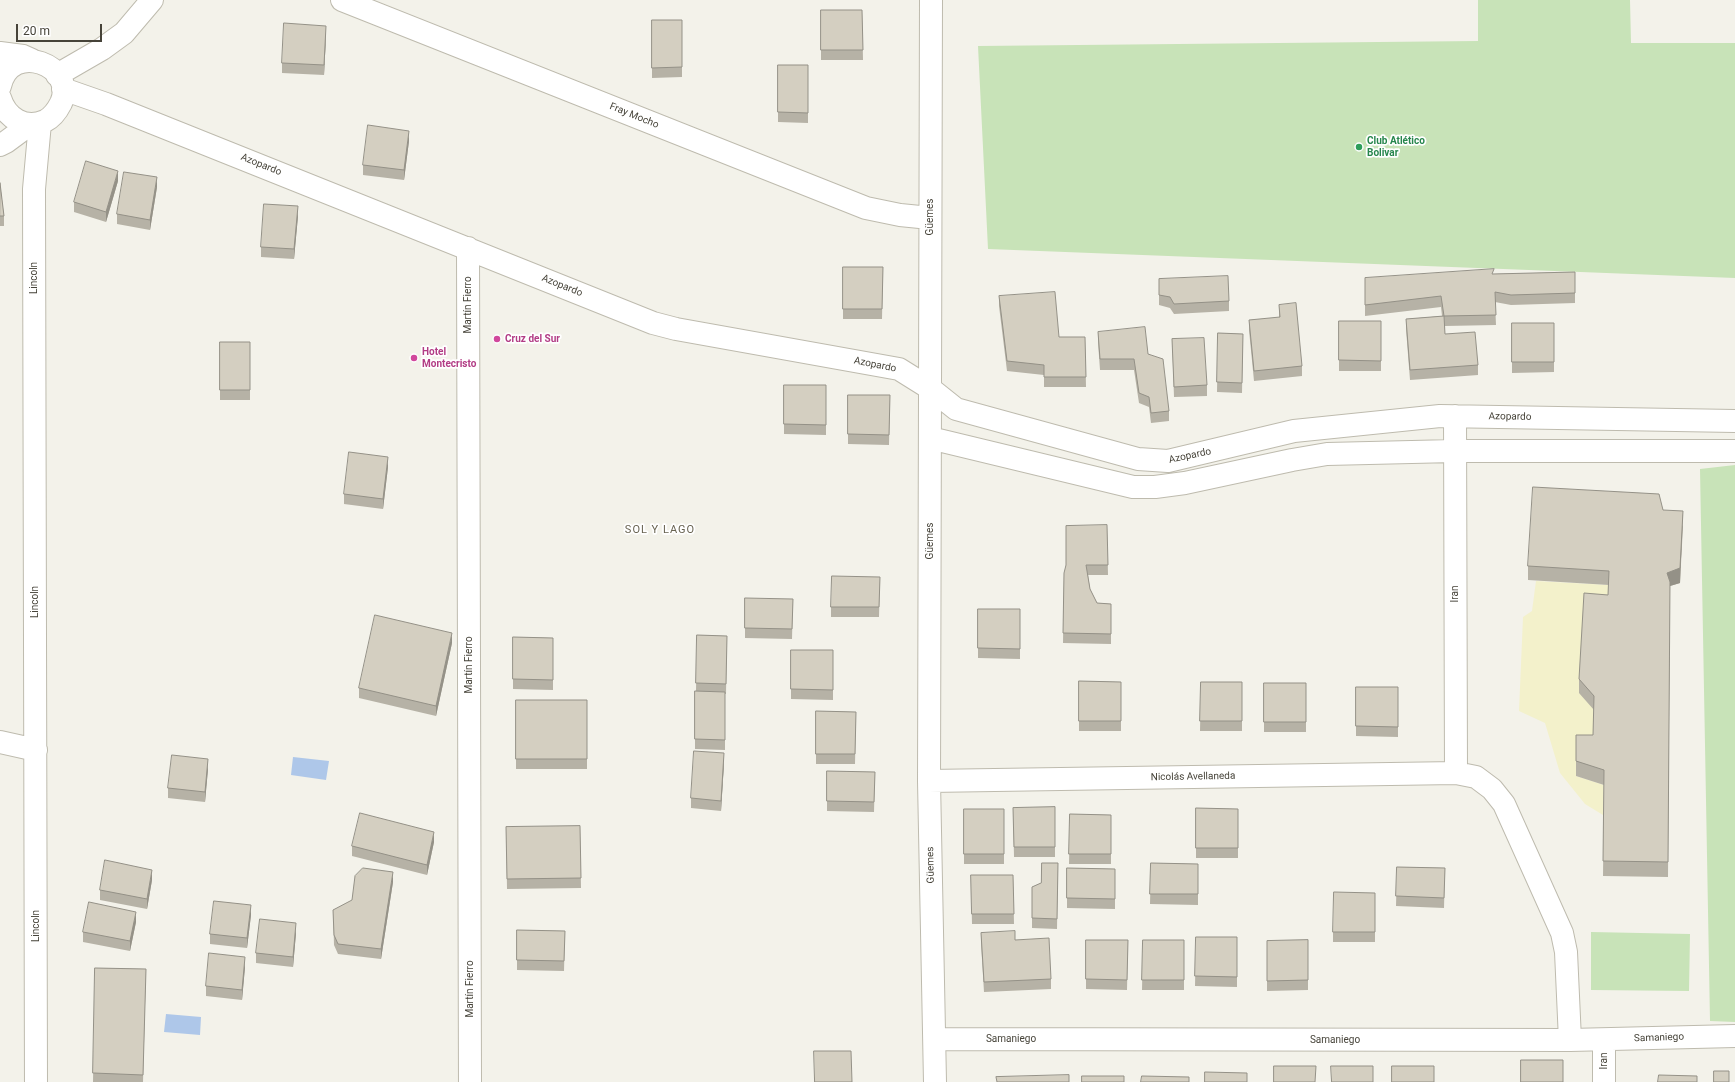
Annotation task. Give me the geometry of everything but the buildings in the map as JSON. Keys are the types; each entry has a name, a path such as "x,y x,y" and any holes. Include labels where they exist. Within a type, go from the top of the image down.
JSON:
{"street":[{"path":"60,82 124,33 152,0"},
{"name":"Fray Mocho","path":"342,0 866,208 900,215 930,218"},
{"name":"Güemes","path":"932,0 929,781 935,1082"},
{"path":"0,53 23,56 44,63 54,70 60,82 62,100 58,110 50,118 34,124 0,145"},
{"path":"0,86 5,74 12,66 33,60"},
{"name":"Azopardo","path":"60,82 106,104 653,323 676,329 899,369 931,389 956,409 1138,459 1168,462 1294,431 1340,425 1440,416 1735,421"},
{"path":"0,98 2,106 9,116 18,122 34,124"},
{"name":"Lincoln","path":"34,124 36,1082"},
{"name":"Martín Fierro","path":"468,248 470,1082"},
{"name":"Iran","path":"1455,416 1456,773"},
{"path":"930,438 1133,487 1155,487 1185,483 1327,454 1454,451 1735,451"},
{"path":"0,742 36,750"},
{"name":"Nicolás Avellaneda","path":"929,781 1456,773 1476,777 1492,789 1504,804 1562,933 1566,952 1570,1040"},
{"name":"Samaniego","path":"935,1039 1604,1040 1735,1036"},
{"name":"Iran","path":"1604,1040 1604,1082"}],"green space":[{"name":"Club Atlético Bolivar","path":"1478,0 1630,0 1631,43 1735,43 1735,278 988,249 978,46 1478,41"},
{"path":"1735,465 1735,1022 1710,1021 1700,469"},
{"path":"1591,932 1690,934 1689,991 1591,990"}],"sand":[{"path":"1536,581 1609,585 1594,711 1593,750 1576,776 1604,785 1603,815 1585,804 1560,773 1545,723 1519,711 1523,617 1532,611"}],"water":[{"path":"293,757 329,761 326,780 291,775"},
{"path":"166,1014 201,1017 200,1035 164,1032"}],"place":[{"name":"Club Atlético Bolivar","path":"1359,147"},
{"name":"Cruz del Sur","path":"497,339"},
{"name":"Hotel Montecristo","path":"414,358"}],"district":[{"name":"SOL Y LAGO","path":"660,530"}]}
